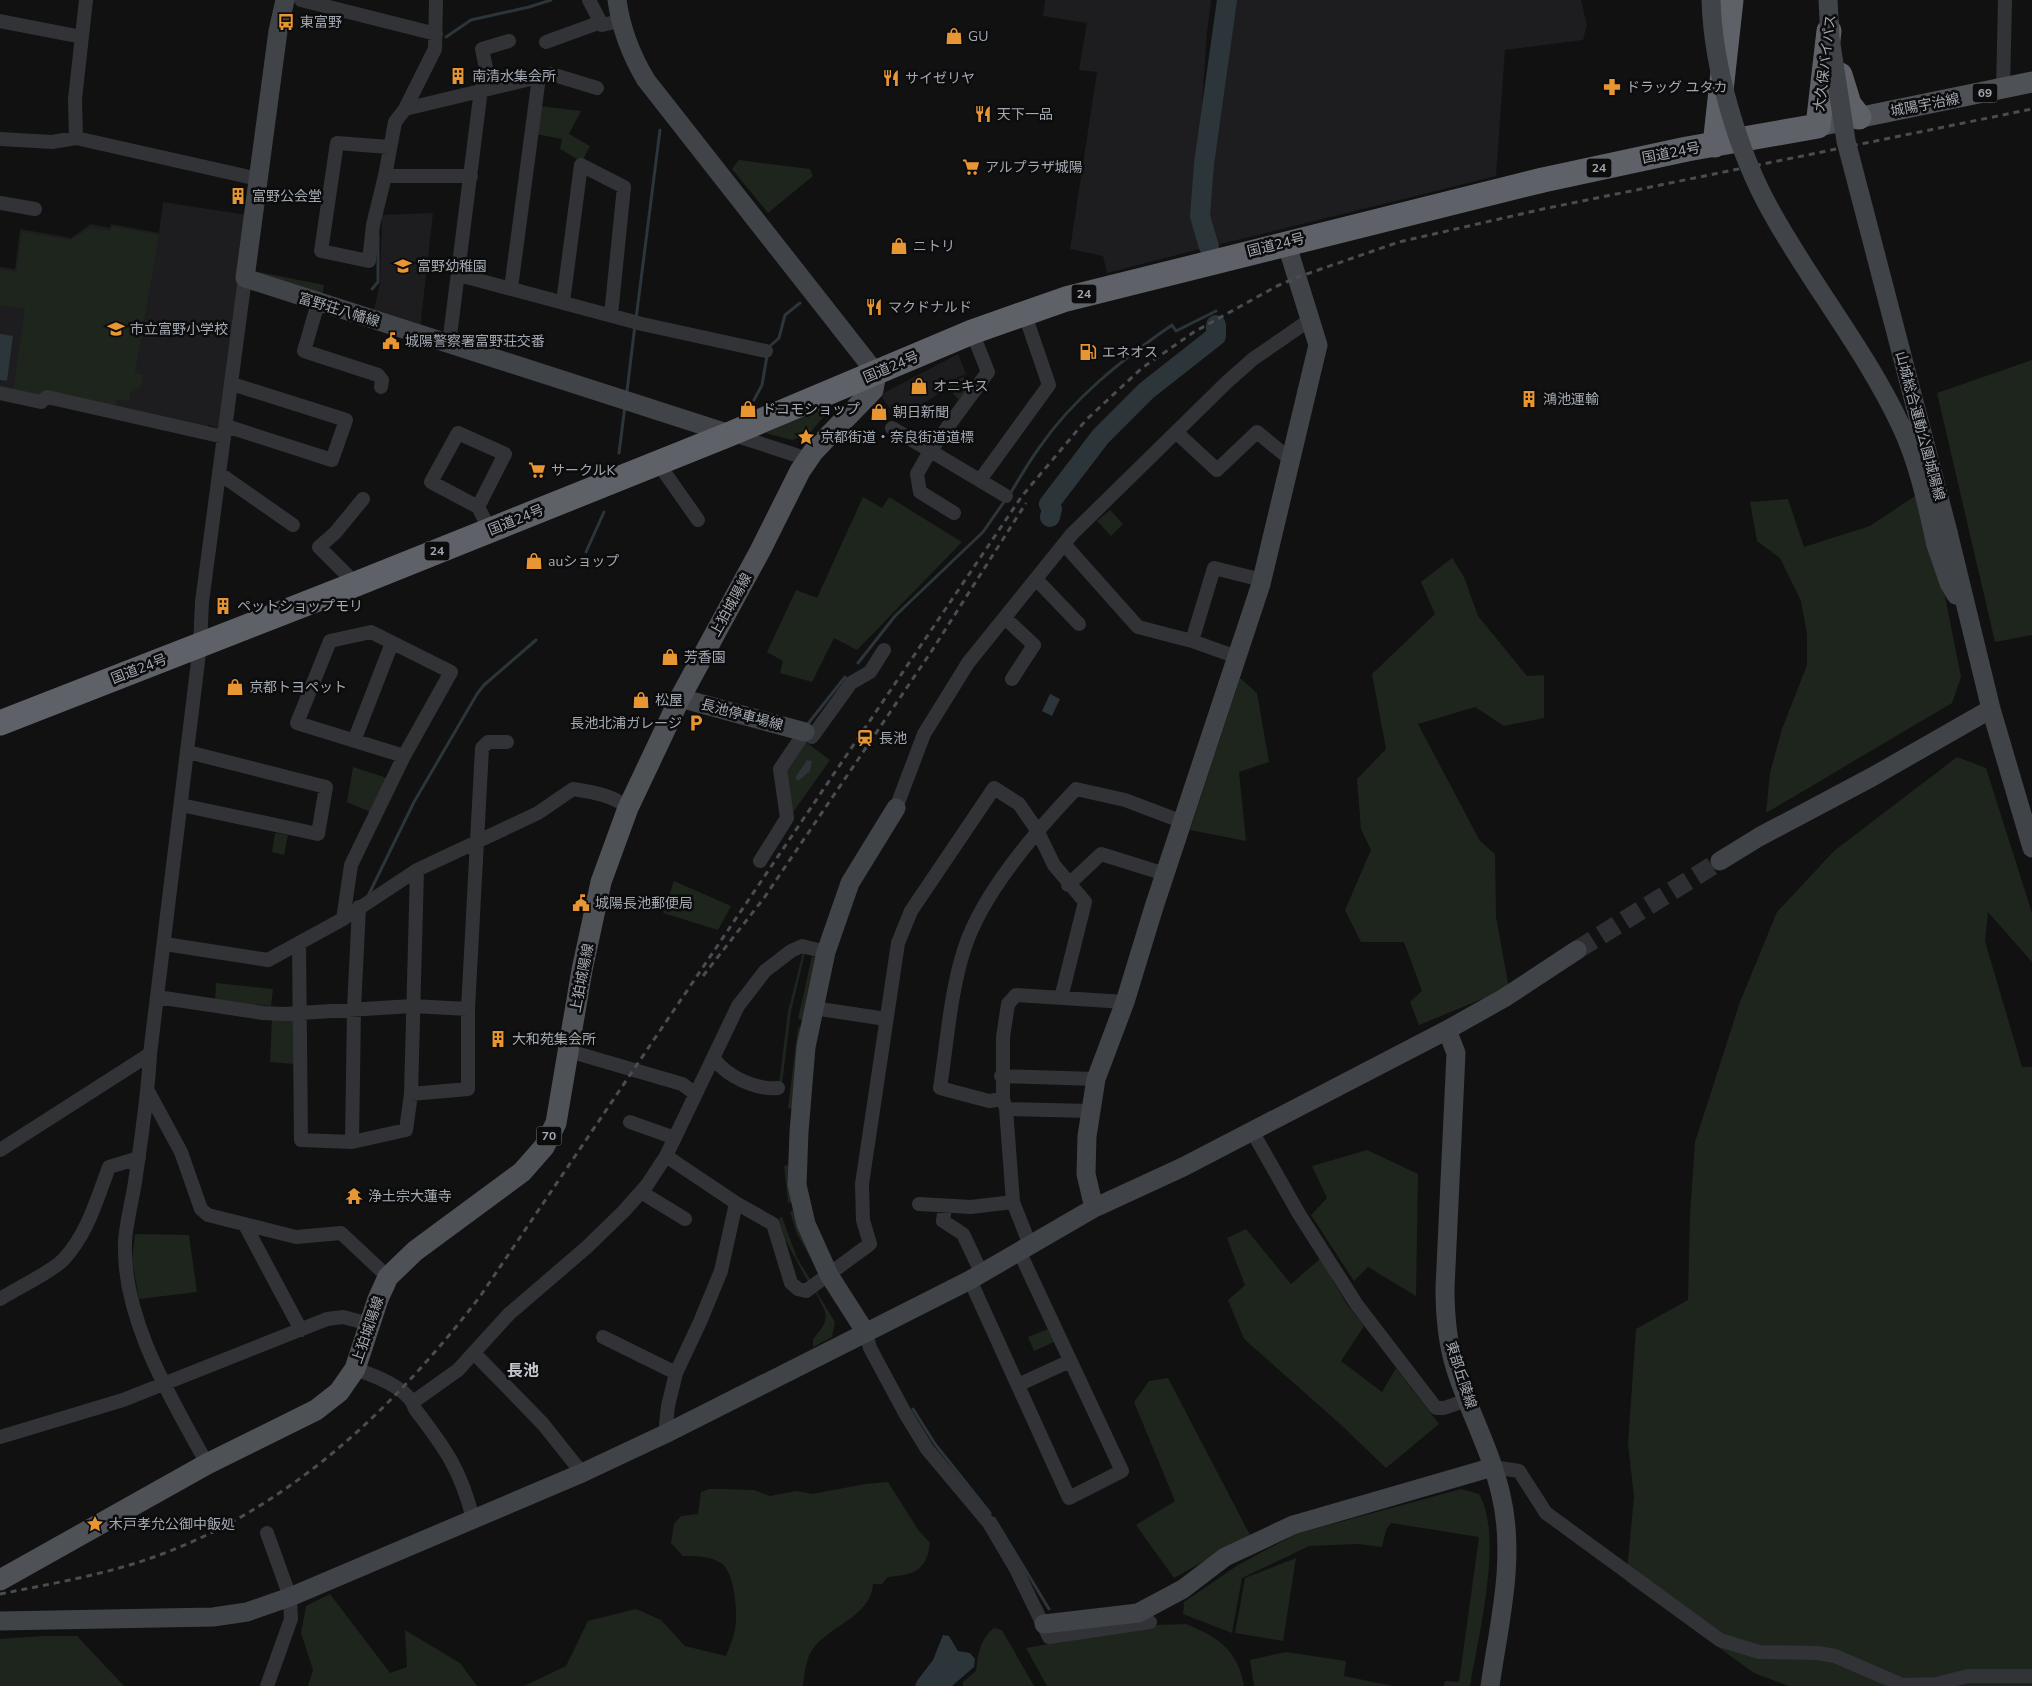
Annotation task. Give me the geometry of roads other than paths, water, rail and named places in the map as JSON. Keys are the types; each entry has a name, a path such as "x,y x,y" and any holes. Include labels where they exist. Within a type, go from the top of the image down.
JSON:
{"highway":[{"path":"1715,145 1731,0"},
{"path":"1833,0 1836,53 1841,84 1849,104 1859,117"},
{"name":"大久保バイパス","path":"1818,126 1833,0"},
{"name":"国道24号","path":"0,723 356,584 658,463 1024,312 1066,299 1286,242 1543,180 1818,126"}],"main road":[{"name":"城陽宇治線","path":"1818,126 2003,90 2032,82"},
{"name":"上狛城陽線","path":"0,1580 208,1464 316,1410 339,1392 355,1369 388,1277 414,1251 522,1172 544,1147 556,1123 582,970 601,882 628,808 680,698 808,460 873,390 876,373"}],"street":[{"path":"76,138 75,98 86,0"},
{"path":"208,1464 164,1384 148,1349 127,1281 125,1242 148,1092 150,1054 182,805 200,645 202,602 278,31 285,0"},
{"path":"301,0 436,34"},
{"path":"389,147 337,143 321,251 370,261 373,224 385,176 395,122 405,109 435,49 436,0"},
{"path":"589,0 602,25 620,21"},
{"path":"617,0 620,21 635,63 646,80 876,373"},
{"path":"1711,0 1718,59 1731,112 1749,162 1771,212 1848,334 1900,425 1942,539"},
{"name":"山城総合運動公園城陽線","path":"1828,0 1830,38 1846,141 1942,539 1967,610 1991,709 2032,848"},
{"path":"2003,90 2006,0"},
{"path":"0,21 82,37"},
{"path":"546,42 601,22"},
{"path":"449,344 471,176 486,88 482,49 509,41"},
{"path":"405,109 486,88 551,74 597,88"},
{"path":"511,288 539,77"},
{"path":"0,139 52,142 76,138 258,179"},
{"path":"562,302 581,165 624,187 611,315"},
{"path":"385,176 471,176"},
{"path":"0,203 35,209"},
{"path":"1094,1208 1086,1174 1086,1136 1096,1079 1125,1002 1262,580 1318,345 1286,242"},
{"path":"459,275 642,324 766,351"},
{"name":"富野荘八幡線","path":"245,278 730,434"},
{"path":"318,303 304,351 378,375 382,380 381,387"},
{"path":"980,480 1049,386 1024,312"},
{"path":"1150,1622 1049,1637 1016,1569 989,1523 922,1442 870,1348 866,1333 829,1275 806,1224 797,1185 802,1077 813,1008 826,952 850,883 896,808 924,734 968,663 1064,544 1176,432 1253,359 1311,319"},
{"path":"954,513 920,492 918,474 930,451 988,372 972,332"},
{"path":"0,393 41,402 47,397 225,431 332,460 346,420 232,384"},
{"path":"892,428 1006,496"},
{"path":"1176,432 1217,470 1257,432 1291,460"},
{"path":"478,507 505,454 458,433 431,482 478,507 490,530"},
{"path":"730,434 808,460"},
{"path":"658,463 698,520"},
{"path":"220,474 293,525"},
{"path":"356,584 319,547 335,533 363,499"},
{"path":"1064,544 1138,627 1192,641 1237,657"},
{"path":"1192,641 1214,568 1262,580"},
{"path":"1036,579 1079,624"},
{"path":"1005,618 1034,645 1012,679"},
{"path":"343,919 351,865 404,756 451,672 370,632 330,640 297,723 404,756"},
{"path":"354,741 392,643"},
{"path":"760,861 787,818 780,769 805,732 812,737 851,683 870,672 884,650"},
{"name":"長池停車場線","path":"680,698 805,732"},
{"path":"1720,861 1759,837 1872,777 1991,709"},
{"path":"411,1094 468,1089 468,1009 479,842 482,748 488,742 507,742"},
{"path":"182,805 318,834 326,789 326,787 188,752"},
{"path":"666,1156 736,1203 773,1224 791,1283 798,1289 806,1291 870,1244 863,1220 862,1184 898,943 911,911 994,788 1019,804 1037,830 1054,865 1068,885 1085,902 1061,998"},
{"path":"165,944 268,960 343,919 417,870 538,813 572,789 619,801 628,808"},
{"path":"1091,1111 1004,1104 940,1088 956,982 964,949 981,910 1037,830 1076,789 1125,800 1183,822"},
{"path":"1068,885 1101,854 1165,874"},
{"path":"299,943 301,1140 352,1142 406,1130 411,1094 417,870"},
{"path":"352,1142 354,1009 359,907"},
{"path":"413,1402 458,1370 475,1354 484,1339 509,1314 587,1247 641,1192 666,1156 738,1006 765,971 791,951 802,946 826,952"},
{"path":"0,1621 213,1617 247,1612 290,1597 582,1473 665,1434 866,1333 976,1276 1094,1208 1141,1188 1447,1030 1504,998 1577,950"},
{"path":"945,1206 943,1221 963,1234 976,1276 1018,1385 1068,1498 1122,1472 1070,1361 1024,1248 1013,1202 1001,1076 1003,1037 1008,1004 1016,995 1125,1002"},
{"path":"157,997 263,1013 412,1006 468,1009"},
{"path":"813,1008 886,1019"},
{"name":"東部丘陵線","path":"1447,1030 1456,1053 1445,1307 1450,1347 1467,1400 1494,1468 1507,1528 1508,1564 1490,1686"},
{"path":"569,1051 682,1084 696,1094"},
{"path":"0,1150 150,1054"},
{"path":"714,1059 720,1067 755,1086 765,1089 778,1088"},
{"path":"1001,1076 1096,1079"},
{"path":"148,1092 180,1152 201,1209 208,1216 296,1237 341,1233 388,1277"},
{"path":"630,1122 675,1138"},
{"path":"1252,1131 1299,1214 1358,1306 1436,1408 1444,1408 1467,1400"},
{"path":"0,1299 61,1261 75,1244 88,1222 109,1167 138,1158"},
{"path":"641,1192 685,1219"},
{"path":"919,1204 971,1207 1013,1202"},
{"path":"665,1434 668,1406 676,1373 721,1271 736,1203"},
{"path":"246,1225 301,1330"},
{"path":"0,1437 124,1400 327,1319 343,1317 370,1324"},
{"path":"603,1337 676,1373"},
{"path":"475,1354 543,1424 582,1473"},
{"path":"1018,1385 1070,1361"},
{"path":"355,1369 382,1379 413,1402 415,1409 456,1467 467,1493 473,1518"},
{"path":"1044,1624 1138,1613 1183,1589 1225,1557 1293,1525 1494,1468 1518,1471 1546,1513 1720,1640 1738,1647 1760,1652 1818,1653 1835,1656 1902,1684 1936,1684 1968,1676 2032,1676"},
{"path":"267,1533 290,1597 291,1619 267,1686"}],"waterway":[{"path":"446,37 471,20 551,0"},
{"path":"1209,247 1200,216 1204,164 1227,0"},
{"path":"636,319 660,130"},
{"path":"372,289 378,282 378,234"},
{"path":"769,347 779,338 785,315 800,303"},
{"path":"1010,494 1031,459 1052,430 1067,412 1100,380 1172,325 1176,331 1216,311"},
{"path":"627,391 635,325"},
{"path":"1050,517 1052,509 1049,504 1101,436 1146,391 1216,336 1216,325"},
{"path":"754,400 762,385 767,356"},
{"path":"619,453 625,406"},
{"path":"858,663 895,616 983,532 1006,499"},
{"path":"586,552 604,512"},
{"path":"368,896 414,802 477,694 484,685 536,640"},
{"path":"807,725 845,677"},
{"path":"913,1409 935,1444 990,1513"},
{"path":"994,1518 1049,1609"}],"tunnel":[{"path":"1577,950 1720,861"}],"railway":[{"path":"0,1594 76,1579 114,1569 151,1558 201,1538 248,1513 293,1484 335,1451 413,1377 481,1295 1022,496 1086,420 1142,368 1194,332 1277,286 1399,242 1543,209 2032,109"},
{"path":"703,976 764,898 931,652 1026,503"}],"place":[{"name":"東富野","path":"286,22"},
{"name":"GU","path":"954,36"},
{"name":"南清水集会所","path":"458,76"},
{"name":"サイゼリヤ","path":"891,78"},
{"name":"ドラッグ ユタカ","path":"1612,87"},
{"name":"天下一品","path":"983,114"},
{"name":"アルプラザ城陽","path":"971,167"},
{"name":"富野公会堂","path":"238,196"},
{"name":"ニトリ","path":"899,246"},
{"name":"富野幼稚園","path":"403,266"},
{"name":"マクドナルド","path":"874,307"},
{"name":"市立富野小学校","path":"116,329"},
{"name":"城陽警察署富野荘交番","path":"391,341"},
{"name":"エネオス","path":"1088,352"},
{"name":"オニキス","path":"919,386"},
{"name":"鴻池運輸","path":"1529,399"},
{"name":"ドコモショップ","path":"748,409"},
{"name":"朝日新聞","path":"879,412"},
{"name":"京都街道・奈良街道道標","path":"806,437"},
{"name":"サークルK","path":"537,470"},
{"name":"auショップ","path":"534,561"},
{"name":"ペットショップモリ","path":"223,606"},
{"name":"芳香園","path":"670,657"},
{"name":"京都トヨペット","path":"235,687"},
{"name":"松屋","path":"641,700"},
{"name":"長池北浦ガレージ","path":"696,723"},
{"name":"長池","path":"865,738"},
{"name":"城陽長池郵便局","path":"581,903"},
{"name":"大和苑集会所","path":"498,1039"},
{"name":"浄土宗大蓮寺","path":"354,1196"},
{"name":"木戸孝允公御中飯処","path":"95,1524"}],"district":[{"name":"長池","path":"523,1371"}]}
